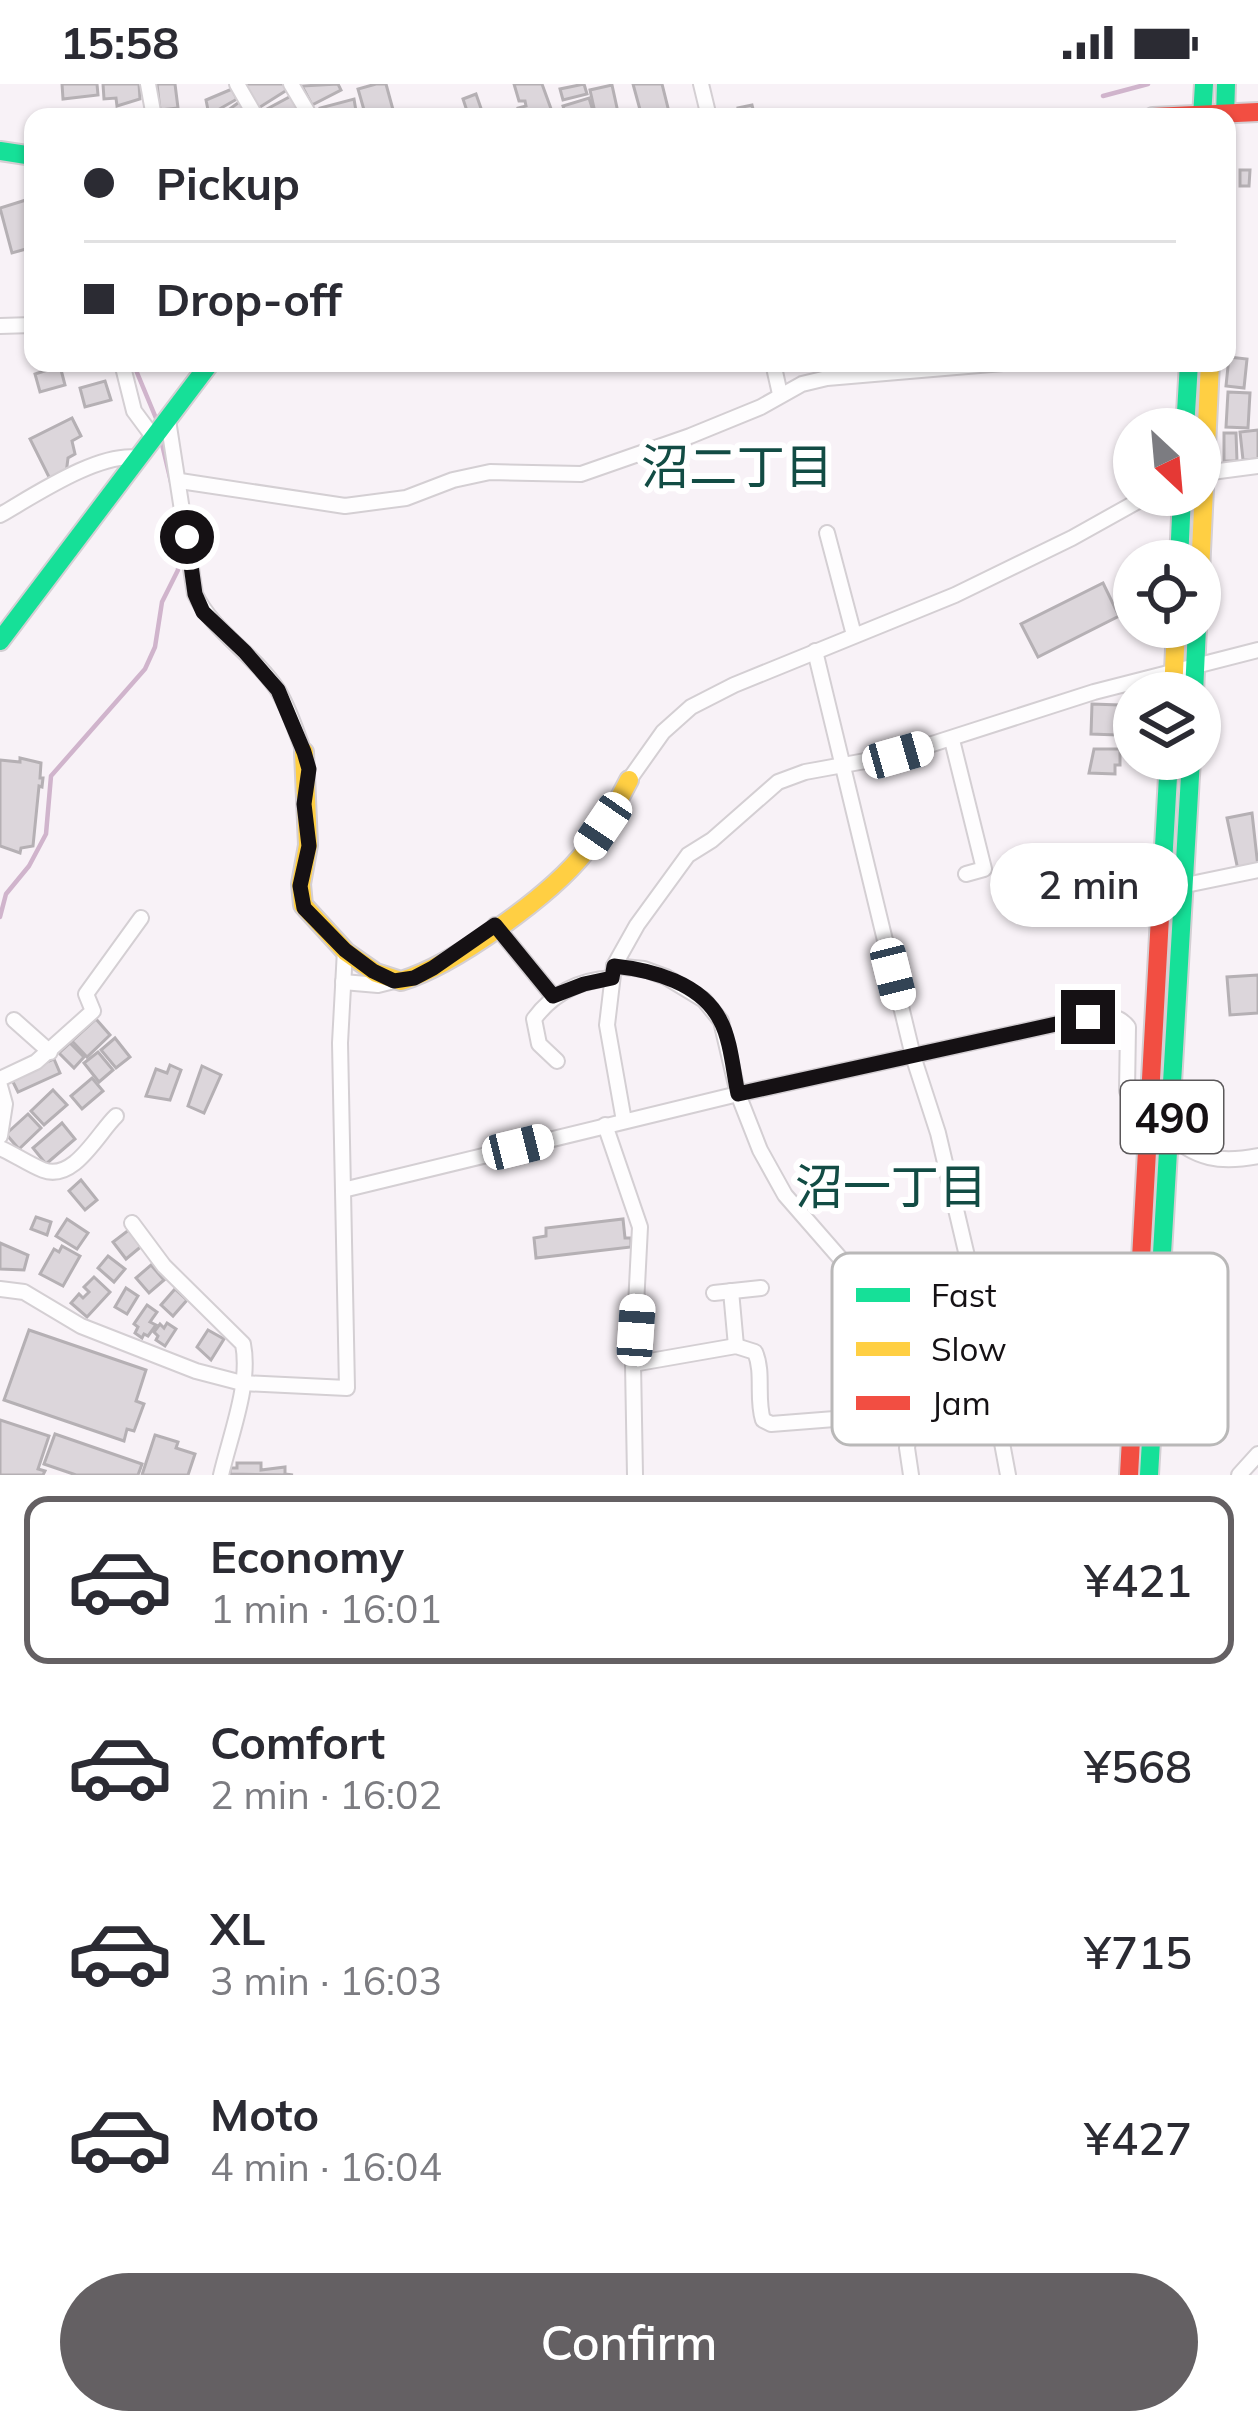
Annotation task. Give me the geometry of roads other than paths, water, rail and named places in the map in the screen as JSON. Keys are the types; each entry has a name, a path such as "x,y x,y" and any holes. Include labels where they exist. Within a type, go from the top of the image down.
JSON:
{"main road":[{"path":"0,641 204,372"},
{"path":"1186,408 1188,372"},
{"path":"1207,408 1209,372"},
{"path":"1174,672 1175,648"},
{"path":"1195,672 1196,648"},
{"path":"304,752 309,769 304,804 309,846 300,897 316,923 345,950 394,981 433,968 574,865 629,780"},
{"name":"490","path":"1151,1253 1152,1106 1168,780"},
{"name":"490","path":"1158,1253 1171,1136 1189,780"},
{"name":"490","path":"1129,1475 1133,1445"},
{"name":"490","path":"1149,1445 1149,1475"}],"street":[{"path":"124,372 134,411 154,438"},
{"path":"775,372 781,394"},
{"path":"180,481 345,506 379,504 490,472 580,474 761,407 821,372"},
{"path":"168,420 195,594 203,612 278,690 304,752"},
{"path":"0,515 100,463 122,455 139,458"},
{"path":"1221,471 1258,466"},
{"path":"629,780 663,732 692,707 1021,564 1113,514"},
{"path":"827,533 854,635"},
{"path":"1174,672 1258,650"},
{"path":"814,651 913,1056 938,1133 964,1253"},
{"path":"624,1120 607,1025 613,972 637,925 688,855 778,782 952,740 1113,687"},
{"path":"952,740 984,869 966,874"},
{"path":"959,771 980,767"},
{"path":"976,835 996,830"},
{"path":"1163,889 1258,871"},
{"path":"0,1136 5,1105 0,1082 50,1052 93,1010 86,994 141,919"},
{"path":"495,925 553,996"},
{"path":"0,1289 24,1292 81,1326 159,1358 242,1384 347,1388 345,950"},
{"path":"557,1061 539,1044 532,1027 533,1019 553,996 613,972 644,969 704,1000 721,1021 738,1094 760,1150 784,1195 835,1253"},
{"path":"344,982 378,985 394,981"},
{"path":"343,1190 738,1094 1111,1015 1121,1019 1130,1037 1129,1096 1152,1106 1171,1136 1214,1162 1256,1162"},
{"path":"14,1020 50,1052"},
{"path":"0,1148 46,1172 59,1172 92,1147 116,1116"},
{"path":"605,1125 640,1227 633,1364 635,1475"},
{"path":"132,1223 164,1266 234,1332 245,1358 220,1475"},
{"path":"714,1293 761,1288"},
{"path":"731,1291 736,1346"},
{"path":"633,1364 736,1346 755,1352 760,1363 763,1420 771,1424 832,1419"},
{"path":"907,1445 911,1475"},
{"path":"1002,1445 1008,1475"},
{"path":"1239,1475 1258,1454"}],"waterway":[{"path":"1103,96 1148,84"},
{"path":"137,372 158,423"},
{"path":"161,440 171,482"},
{"path":"0,917 6,894 29,866 46,834 51,776 145,669 155,647 162,602 178,570 179,528"}],"district":[{"name":"沼二丁目","path":"737,466"},
{"name":"沼一丁目","path":"891,1186"}]}
